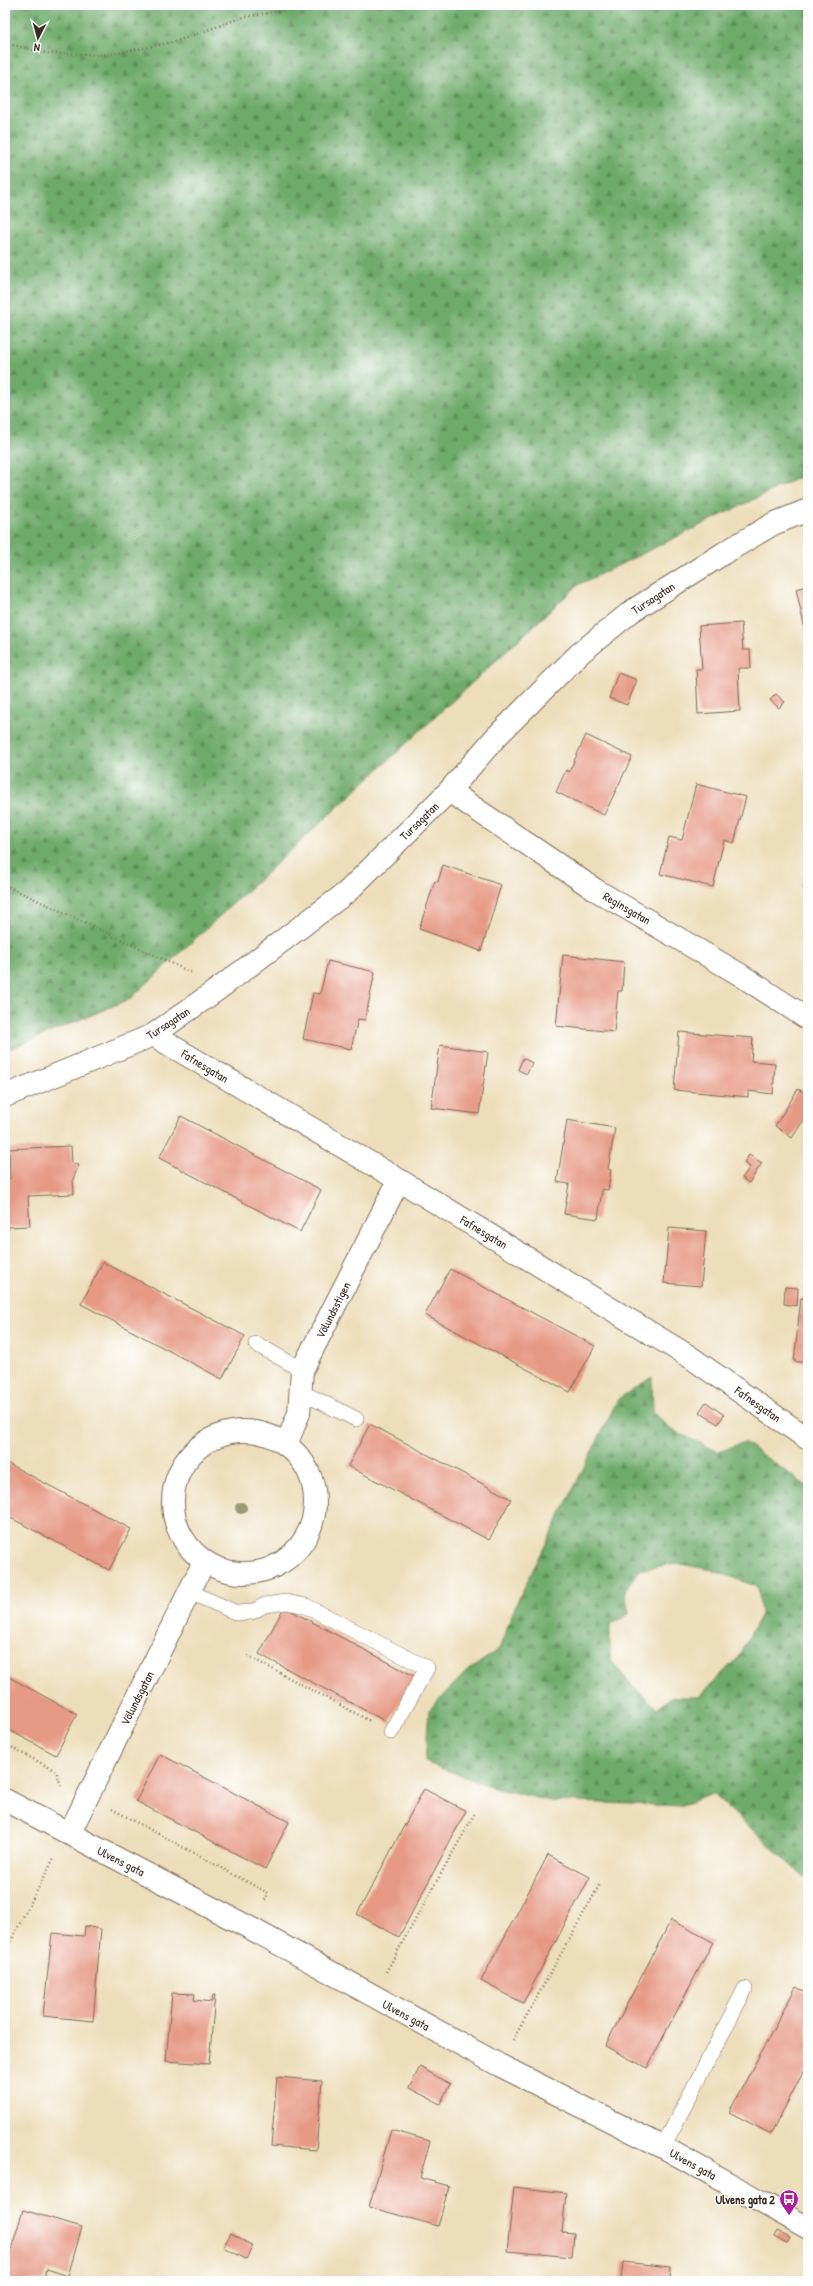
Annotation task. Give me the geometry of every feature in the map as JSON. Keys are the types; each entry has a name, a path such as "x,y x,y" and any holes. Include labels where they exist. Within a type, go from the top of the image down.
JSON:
{"street":[{"name":"Tursagatan","path":"5,1096 153,1035 221,987 347,892 449,791 496,737 578,654 632,611 773,524 808,510"},
{"name":"Reginsgatan","path":"449,791 594,888 739,974 808,1019"},
{"name":"Fafnesgatan","path":"153,1035 399,1180 690,1357 808,1439"},
{"name":"Völundsstigen","path":"286,1445 299,1413 302,1370 399,1180"},
{"path":"239,1431 264,1434 286,1445 298,1456 310,1477 315,1501 311,1526 295,1551 276,1566 252,1573 227,1572 204,1562 187,1546 176,1524 172,1500 177,1476 194,1450 215,1437 239,1431"},
{"name":"Völundsgatan","path":"69,1834 204,1562"},
{"name":"Ulvens gata","path":"5,1800 252,1929 499,2065 663,2147 808,2228"}],"lane":[{"path":"256,1344 302,1370"},
{"path":"301,1392 356,1419"},
{"path":"190,1592 237,1613 252,1612 265,1605 286,1602 306,1606 427,1668 391,1732"},
{"path":"663,2147 745,1990"}],"path":[{"path":"5,43 46,53 107,55 178,41 240,18 270,13 387,5"},
{"path":"5,885 221,987"},
{"path":"248,1656 391,1732"},
{"path":"5,1744 56,1771 61,1786"},
{"path":"111,1809 268,1893 252,1929"},
{"path":"395,1956 475,1813"},
{"path":"5,1952 45,1871 69,1834"},
{"path":"520,2025 600,1884"}],"green space":[{"path":"5,5 808,5 808,473 578,585 130,999 5,1051"},
{"path":"652,1377 653,1412 672,1430 719,1452 744,1442 808,1487 808,1881 713,1794 679,1806 551,1801 494,1788 425,1762 429,1710 466,1672 499,1649 516,1604 618,1399","holes":["676,1563 712,1570 758,1587 761,1614 739,1656 699,1697 673,1697 657,1708 633,1687 610,1659 610,1625 629,1614 625,1591 639,1570"]}],"building":[{"path":"808,586 808,639 807,639 796,589"},
{"path":"741,623 743,650 750,650 751,668 738,668 740,711 698,714 696,669 702,669 699,626"},
{"path":"618,673 637,680 627,705 609,698"},
{"path":"776,694 785,702 779,708 770,700"},
{"path":"586,735 632,757 604,815 556,792 566,770 569,772"},
{"path":"696,784 746,797 734,843 724,840 713,887 660,874 669,837 682,840"},
{"path":"443,865 501,885 481,951 419,929 435,881 438,882"},
{"path":"808,874 808,890 803,888"},
{"path":"563,955 624,962 622,991 618,991 614,1032 556,1026"},
{"path":"328,961 375,972 365,1020 358,1019 351,1049 303,1039 313,993 320,994"},
{"path":"679,1032 753,1038 751,1061 775,1063 773,1094 748,1091 748,1097 674,1090"},
{"path":"440,1045 488,1052 479,1114 431,1108"},
{"path":"523,1058 532,1063 527,1074 518,1070"},
{"path":"798,1089 808,1095 808,1113 792,1138 775,1126"},
{"path":"181,1116 321,1190 300,1232 159,1158"},
{"path":"567,1120 615,1128 608,1169 611,1170 608,1190 602,1189 598,1219 564,1214 569,1184 557,1182"},
{"path":"71,1146 72,1163 79,1165 73,1179 74,1194 28,1196 30,1226 8,1227 8,1232 5,1232 5,1179 10,1179 9,1149"},
{"path":"749,1155 762,1163 749,1183 742,1178 750,1167 744,1163"},
{"path":"669,1228 706,1231 701,1286 664,1283"},
{"path":"103,1262 245,1336 222,1379 81,1304"},
{"path":"450,1269 595,1346 570,1392 425,1315"},
{"path":"785,1287 798,1288 797,1306 784,1304"},
{"path":"801,1298 808,1299 808,1363 794,1361"},
{"path":"706,1402 724,1415 718,1424 699,1412"},
{"path":"370,1424 511,1499 489,1540 348,1466"},
{"path":"5,1462 131,1529 109,1570 5,1515"},
{"path":"284,1607 414,1676 389,1723 259,1654"},
{"path":"5,1675 77,1714 56,1755 5,1728"},
{"path":"160,1754 289,1822 265,1869 136,1801"},
{"path":"424,1789 466,1811 399,1937 357,1914"},
{"path":"548,1855 590,1877 523,2003 481,1981"},
{"path":"671,1920 713,1942 647,2068 605,2046"},
{"path":"85,1926 101,1929 93,2021 43,2016 52,1933 84,1936"},
{"path":"796,1987 808,1993 808,2063 771,2134 729,2112"},
{"path":"172,1993 195,1994 194,2000 212,2002 213,1995 215,1995 209,2064 166,2061"},
{"path":"420,2067 450,2084 440,2104 409,2088"},
{"path":"277,2077 322,2081 316,2150 271,2146"},
{"path":"391,2130 430,2141 420,2178 449,2186 438,2226 369,2207"},
{"path":"514,2187 566,2193 562,2233 574,2234 572,2257 507,2251"},
{"path":"23,2210 82,2227 68,2276 47,2269 44,2281 5,2281 5,2270"},
{"path":"778,2231 790,2237 787,2243 775,2237"},
{"path":"231,2233 253,2246 246,2259 223,2247"},
{"path":"623,2262 671,2267 670,2281 621,2281"}],"place":[{"name":"Ulvens gata 2","path":"789,2216"}]}
